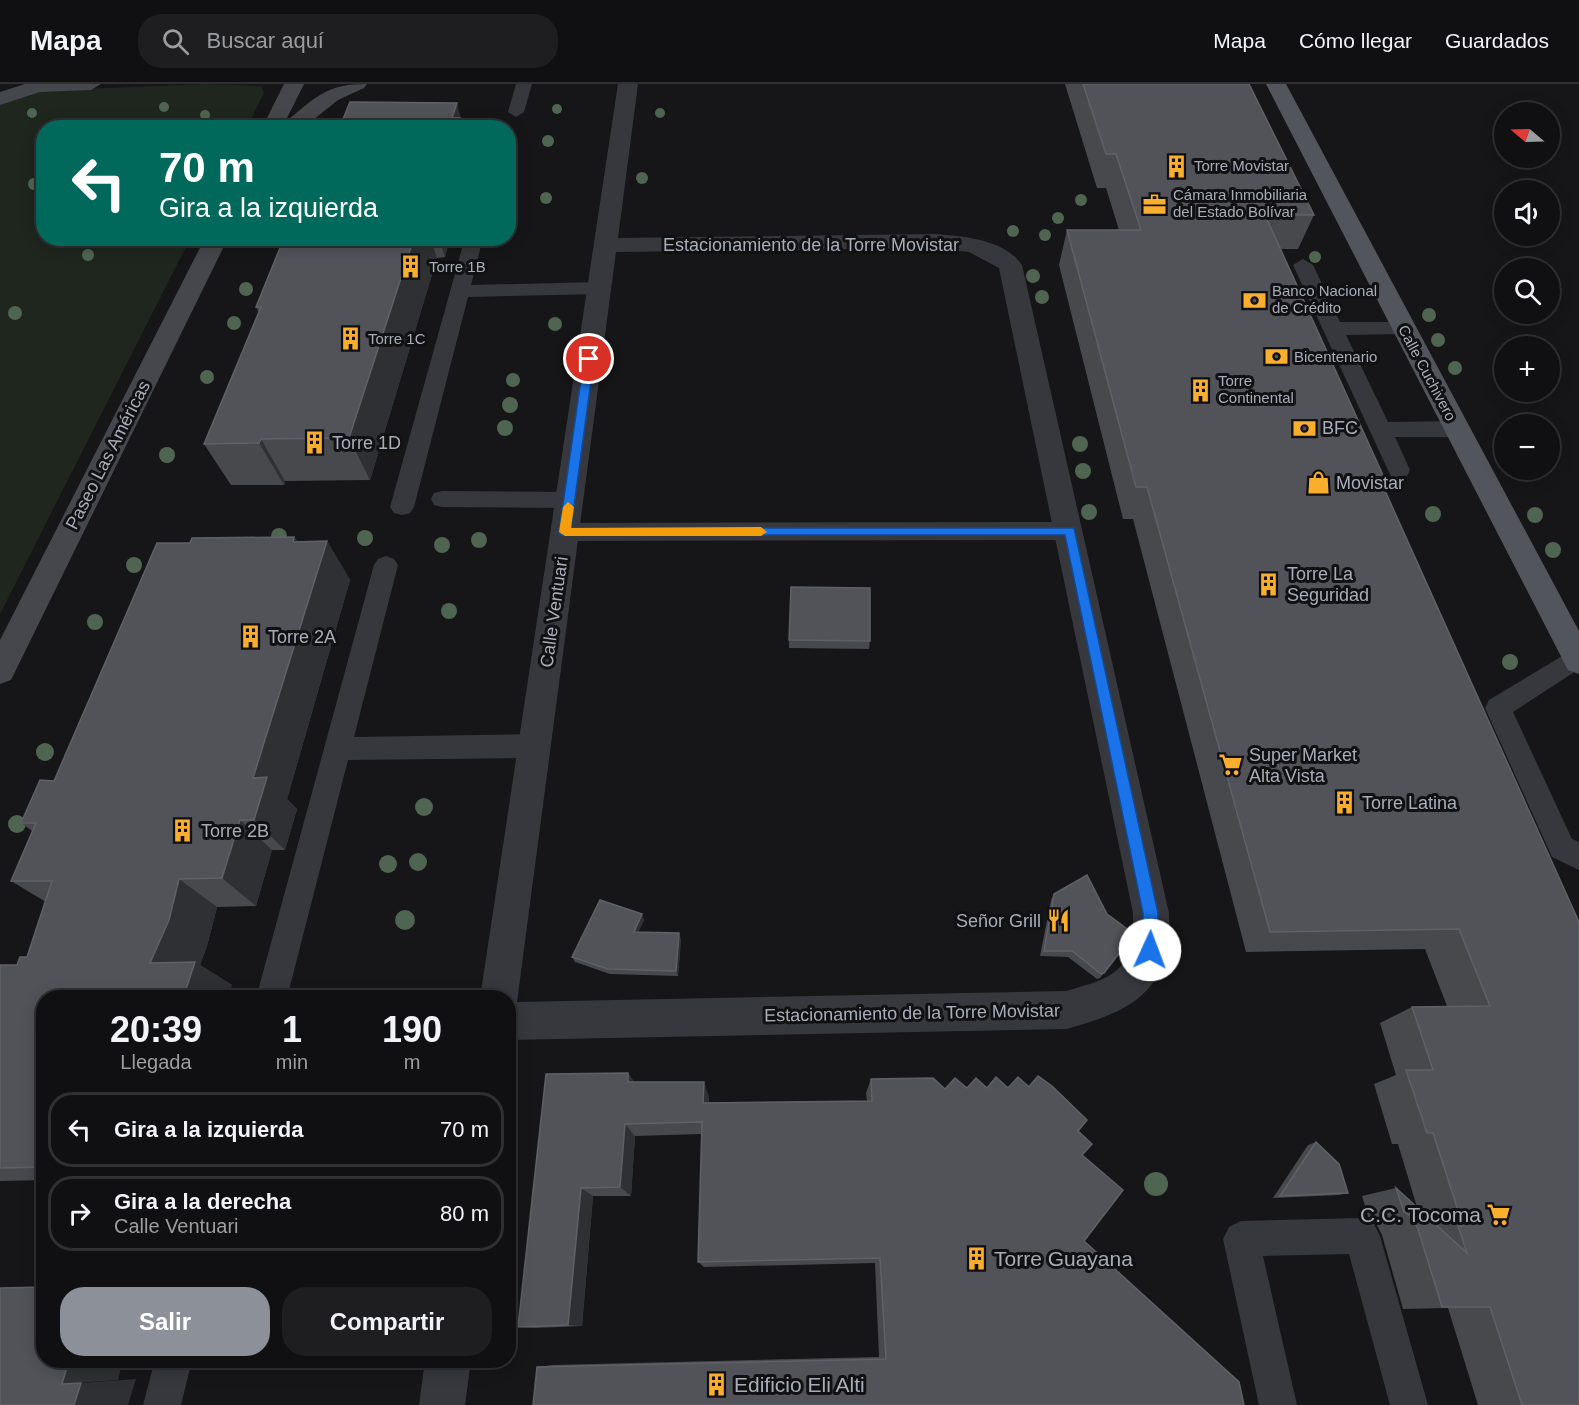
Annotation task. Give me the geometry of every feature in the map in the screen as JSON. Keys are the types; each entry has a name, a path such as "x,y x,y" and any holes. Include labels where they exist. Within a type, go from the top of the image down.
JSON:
{"main road":[{"path":"0,99 38,86 91,84"},
{"path":"300,120 331,96 357,84"},
{"name":"Calle Cuchivero","path":"1276,84 1578,659"},
{"path":"275,120 287,87"},
{"name":"Paseo Las Américas","path":"0,671 213,246"}],"street":[{"name":"Calle Ventuari","path":"500,990 628,84"},
{"name":"Estacionamiento de la Torre Movistar","path":"516,1021 1066,1010 1124,991 1136,980 1150,950 1151,913 1014,273 1010,265 995,252 968,245 934,241 606,245"},
{"path":"442,1405 447,1368"}],"lane":[{"path":"516,112 524,84"},
{"path":"402,507 472,246"},
{"path":"1303,265 1399,470"},
{"path":"460,291 599,288"},
{"path":"1333,329 1404,328"},
{"path":"1381,430 1457,429"},
{"path":"442,499 569,500"},
{"path":"565,532 1070,531"},
{"path":"273,990 386,565"},
{"path":"1578,659 1498,708 1562,848 1579,857"},
{"path":"337,749 535,746"},
{"path":"1278,1405 1241,1239 1362,1236 1409,1405"},
{"path":"162,1405 172,1368"}],"shaded area":[{"path":"207,84 261,86 264,93 250,120 36,120 36,246 186,246 0,614 0,104 33,91"}],"building":[{"path":"1083,84 1249,84 1314,215 1265,215 1387,484 1382,484 1579,922 1579,1405 1522,1405 1490,1307 1442,1307 1418,1229 1411,1216 1404,1212 1396,1188 1467,1253 1458,1226 1463,1226 1433,1133 1427,1133 1406,1070 1433,1070 1412,1007 1490,1006 1459,929 1270,932 1147,487 1136,487 1067,230 1141,230 1116,154 1106,154"},
{"path":"350,102 457,103 452,118 460,118 459,120 334,120 343,119"},
{"path":"281,246 411,246 349,438 261,439 259,443 204,444 261,307 256,307"},
{"path":"294,537 293,542 327,541 253,778 267,777 254,820 240,820 222,878 179,879 169,920 150,963 195,962 186,990 36,990 36,1167 0,1168 0,965 17,965 20,957 27,957 52,881 11,881 36,823 21,823 40,780 54,781 157,543 190,543 192,538"},
{"path":"791,587 870,588 870,641 789,640"},
{"path":"1087,875 1107,914 1134,934 1101,974 1072,951 1044,951 1054,894"},
{"path":"600,900 642,914 634,932 679,933 676,971 608,969 572,957"},
{"path":"628,1073 628,1082 704,1082 703,1103 872,1101 871,1079 933,1078 945,1089 955,1078 967,1088 976,1078 987,1088 996,1077 1008,1088 1018,1077 1029,1087 1038,1076 1052,1086 1087,1120 1078,1131 1092,1144 1082,1155 1123,1190 1084,1241 1239,1382 1244,1405 533,1405 537,1367 886,1359 880,1258 698,1262 702,1122 625,1124 620,1187 581,1188 568,1325 518,1327 546,1074"},
{"path":"1316,1142 1339,1164 1348,1193 1280,1196"},
{"path":"36,1287 36,1368 67,1368 62,1384 81,1383 74,1405 0,1405 0,1288"}],"slow traffic":[{"path":"568,507 565,532 761,532"}],"place":[{"name":"Torre Movistar","path":"1176,166"},
{"name":"Cámara Inmobiliaria del Estado Bolívar","path":"1155,204"},
{"name":"Torre 1B","path":"411,267"},
{"name":"Banco Nacional de Crédito","path":"1254,300"},
{"name":"Torre 1C","path":"350,339"},
{"name":"Bicentenario","path":"1276,357"},
{"name":"Torre Continental","path":"1200,390"},
{"name":"BFC","path":"1304,428"},
{"name":"Torre 1D","path":"314,443"},
{"name":"Movistar","path":"1318,483"},
{"name":"Torre La Seguridad","path":"1269,584"},
{"name":"Torre 2A","path":"250,637"},
{"name":"Super Market Alta Vista","path":"1231,765"},
{"name":"Torre Latina","path":"1344,803"},
{"name":"Torre 2B","path":"183,831"},
{"name":"Señor Grill","path":"1059,921"},
{"name":"C.C. Tocoma","path":"1499,1215"},
{"name":"Torre Guayana","path":"976,1259"},
{"name":"Edificio Eli Alti","path":"716,1385"}],"route":[{"path":"589,359 565,532 1070,531 1151,913 1153,930 1150,950"}]}
